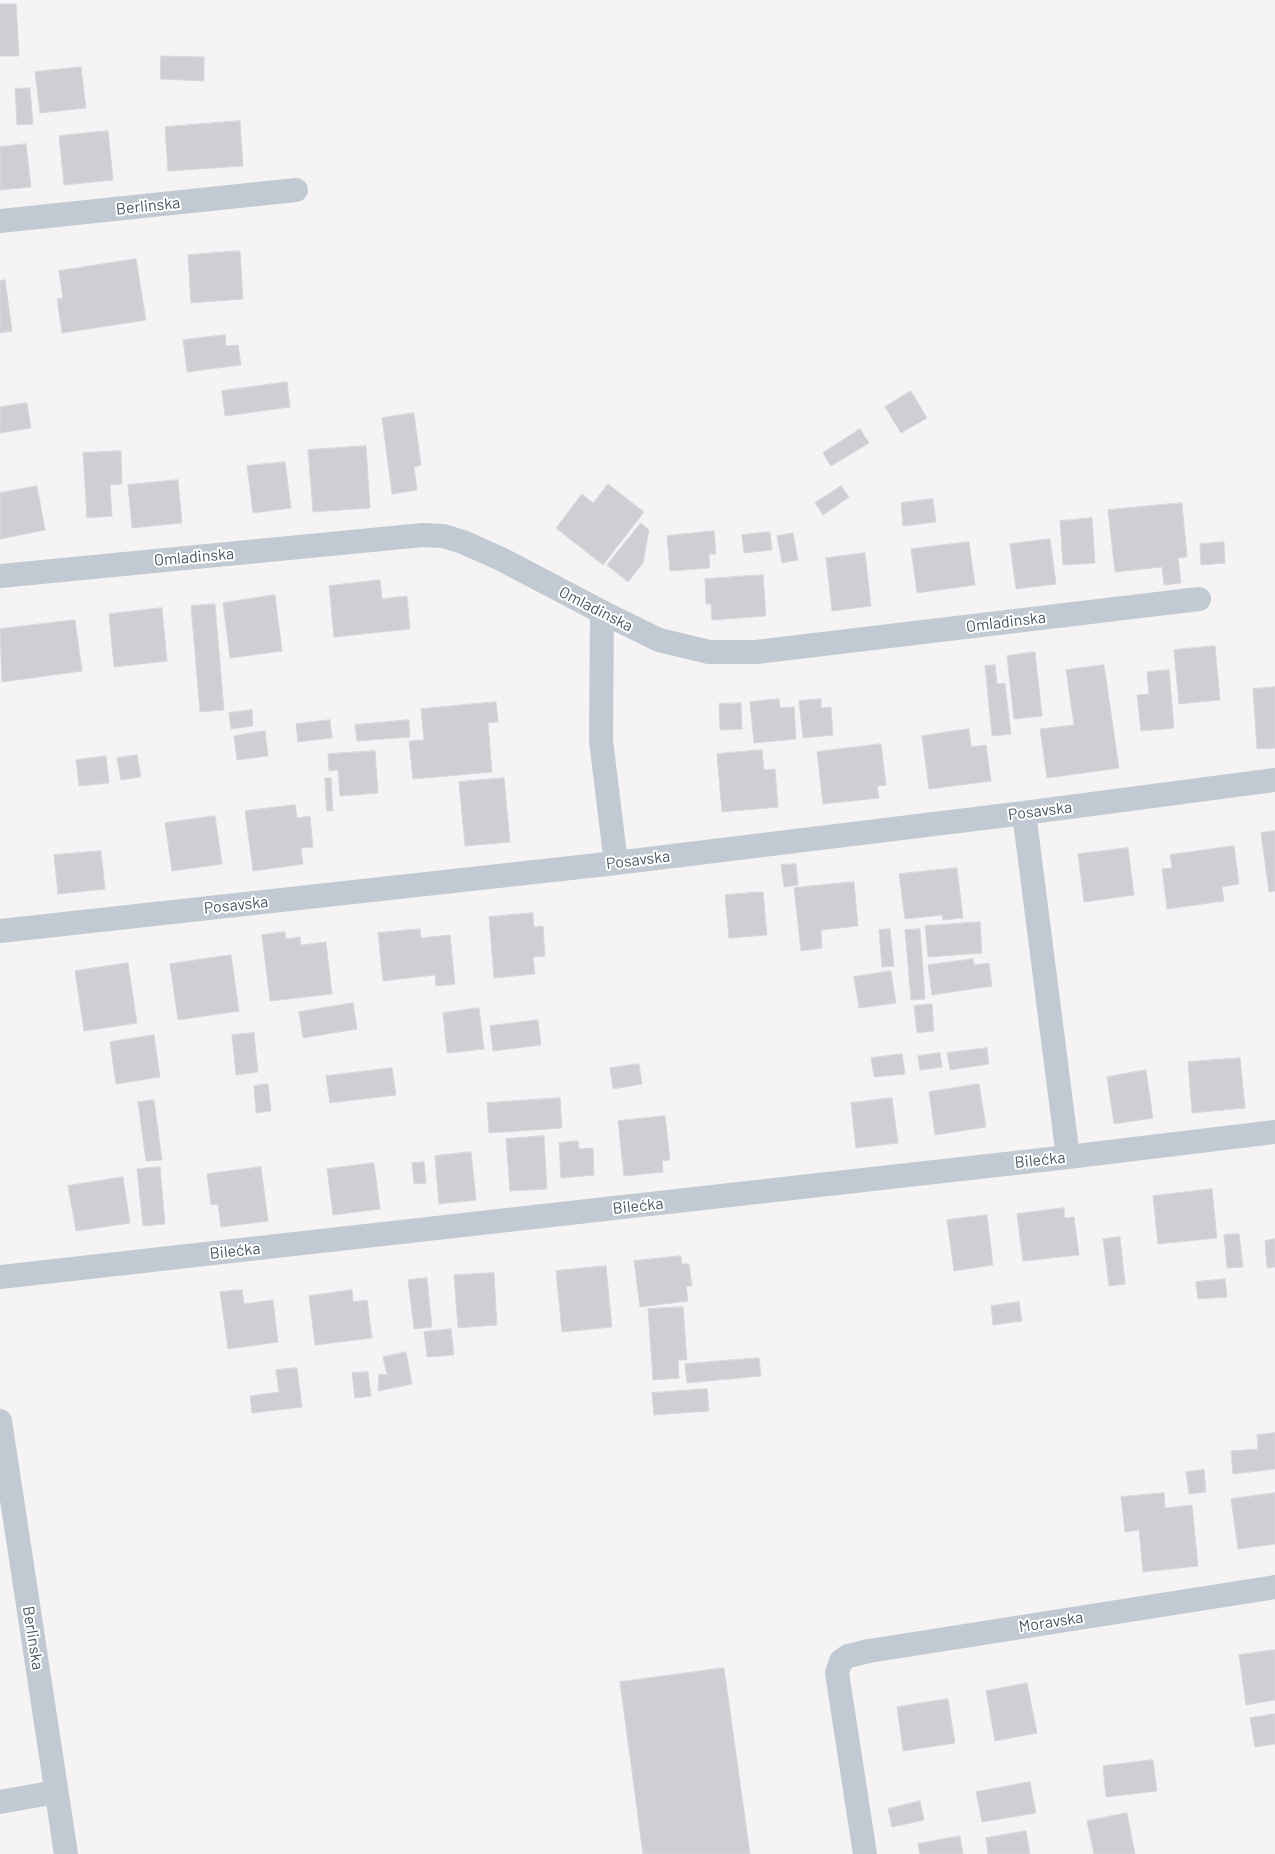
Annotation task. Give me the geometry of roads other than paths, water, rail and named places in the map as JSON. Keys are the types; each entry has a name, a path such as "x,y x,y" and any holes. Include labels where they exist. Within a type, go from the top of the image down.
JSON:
{"street":[{"name":"Berlinska","path":"0,221 296,190"},
{"name":"Omladinska","path":"0,576 424,535 443,536 463,542 501,559 660,640 709,652 756,652 1199,598"},
{"path":"602,612 601,741 616,863"},
{"name":"Posavska","path":"0,931 616,863 1275,780"},
{"path":"1024,813 1068,1157"},
{"name":"Bilećka","path":"0,1277 1275,1132"},
{"name":"Berlinska","path":"0,1422 66,1854"},
{"name":"Moravska","path":"865,1854 836,1673 841,1661 848,1656 869,1651 1275,1587"},
{"path":"0,1802 56,1792"}]}
